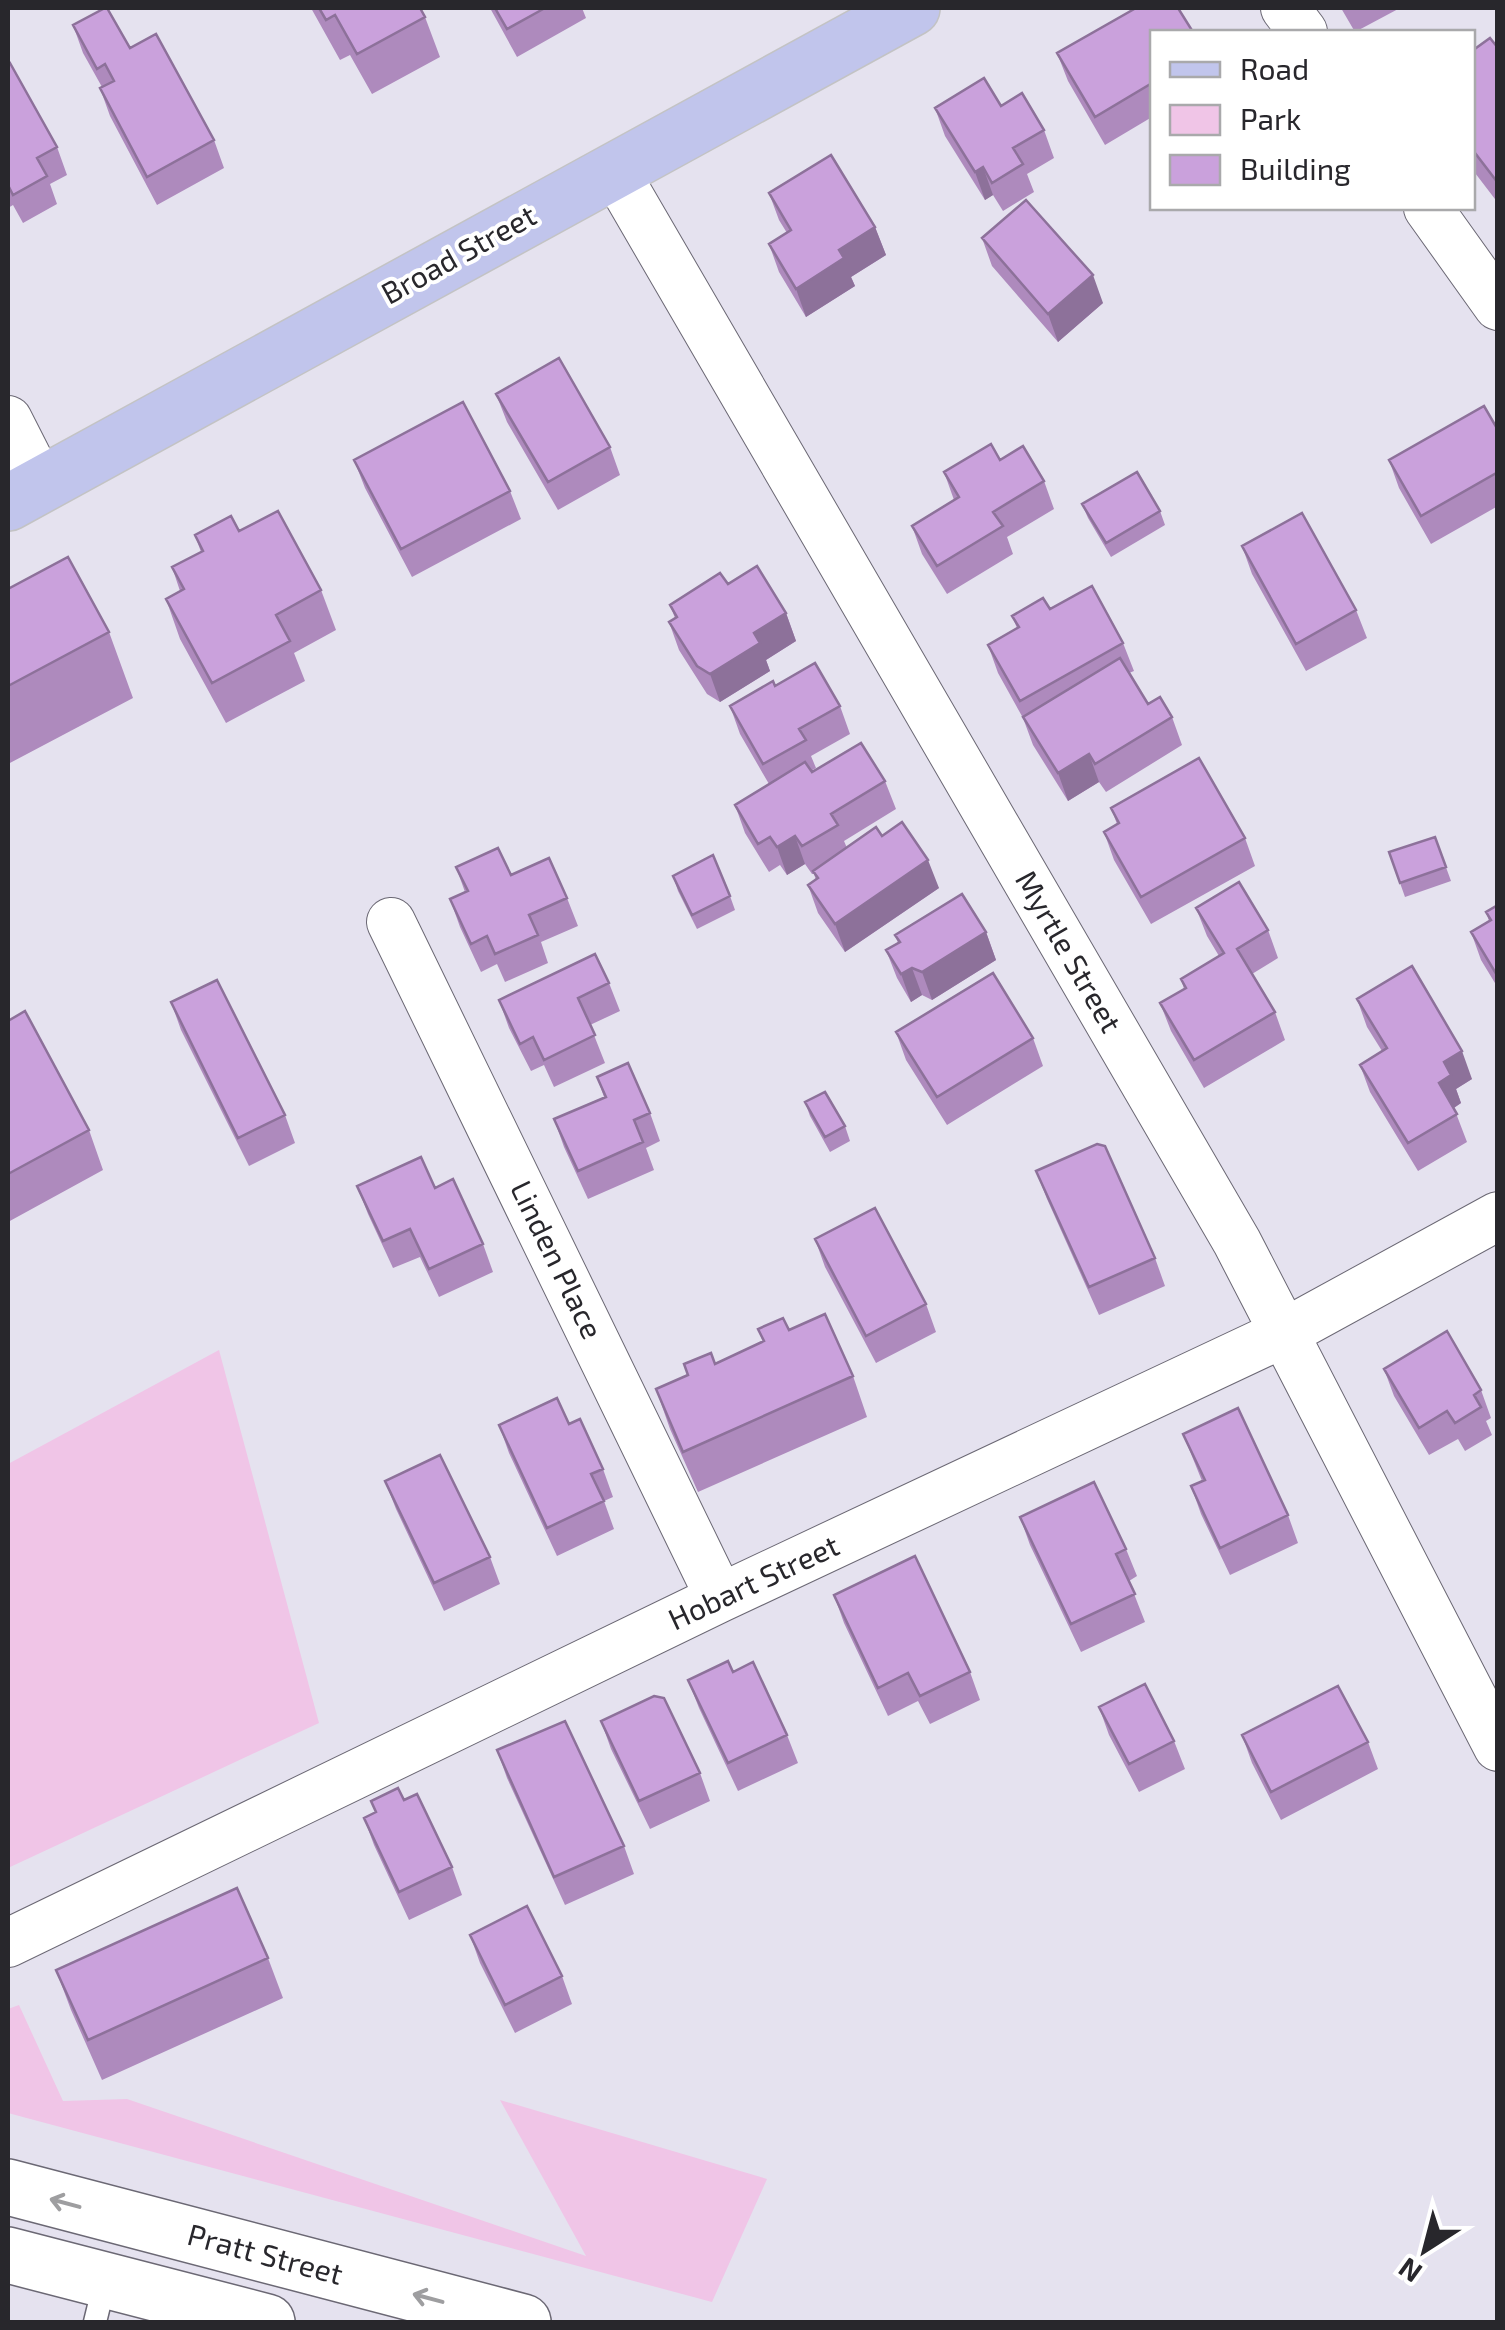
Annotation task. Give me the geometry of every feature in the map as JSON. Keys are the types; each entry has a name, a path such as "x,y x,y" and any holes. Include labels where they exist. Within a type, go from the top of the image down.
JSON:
{"main road":[{"name":"Broad Street","path":"24,494 912,8"}],"street":[{"path":"1286,8 1302,30"},
{"name":"Myrtle Street","path":"614,170 1237,1242 1498,1747"},
{"path":"1429,210 1498,306"},
{"path":"8,420 24,494"},
{"name":"Linden Place","path":"391,922 720,1598"},
{"name":"Hobart Street","path":"8,1943 720,1598 1286,1332 1498,1216"},
{"name":"Pratt Street","path":"8,2188 523,2322"},
{"path":"100,2302 122,2218"},
{"path":"8,2255 100,2302 267,2322"}],"green space":[{"path":"219,1350 319,1723 8,1868 8,1464"},
{"path":"19,2005 63,2101 127,2099 586,2256 500,2100 767,2179 712,2302 8,2113 8,2009"}],"building":[{"path":"105,8 130,48 156,34 214,140 147,177 100,88 114,81 105,64 97,69 73,25"},
{"path":"319,8 420,8 425,17 357,54 335,15 326,20"},
{"path":"495,8 545,8 507,29"},
{"path":"1136,8 1178,8 1192,30 1150,30 1150,84 1095,117 1057,53"},
{"path":"1490,38 1498,48 1498,183 1475,153 1475,49"},
{"path":"10,63 57,147 37,158 47,176 13,195 8,185"},
{"path":"984,78 1001,106 1022,93 1044,130 1013,148 1023,164 992,183 983,167 975,172 935,108"},
{"path":"831,155 875,227 839,250 844,258 796,289 769,244 791,230 769,193"},
{"path":"1026,200 1093,275 1048,314 982,238"},
{"path":"559,358 610,447 548,482 496,394"},
{"path":"463,402 510,491 401,549 354,460"},
{"path":"1484,406 1498,430 1498,472 1421,516 1389,460"},
{"path":"991,444 1000,460 1023,446 1044,481 993,512 1003,526 937,566 912,526 959,497 944,472"},
{"path":"1137,472 1160,511 1106,543 1082,504"},
{"path":"278,511 321,590 276,615 290,641 212,683 166,599 184,589 172,567 203,551 195,535 231,516 239,531"},
{"path":"1302,513 1356,610 1296,644 1242,546"},
{"path":"68,557 109,632 8,686 8,589"},
{"path":"757,566 786,613 754,633 760,643 710,674 697,666 669,622 677,617 670,605 720,573 728,584"},
{"path":"1092,586 1123,643 1020,701 988,645 1019,627 1012,616 1043,598 1050,609"},
{"path":"1120,658 1148,704 1160,697 1172,717 1095,764 1089,754 1058,773 1023,717"},
{"path":"815,663 840,706 799,729 806,740 763,764 730,706"},
{"path":"861,743 885,781 831,814 838,825 802,846 795,836 777,847 770,837 758,844 735,805 805,762 812,772"},
{"path":"1199,758 1245,838 1141,897 1104,832 1119,823 1111,808"},
{"path":"902,822 928,860 835,924 808,885 818,878 813,871 876,827 882,836"},
{"path":"1435,837 1446,867 1400,883 1389,852"},
{"path":"498,848 511,875 549,858 567,898 529,915 538,935 495,954 487,936 471,944 450,899 468,891 456,867"},
{"path":"713,855 730,896 692,915 673,876"},
{"path":"1239,882 1268,930 1237,949 1275,1012 1194,1060 1160,1003 1186,988 1181,979 1224,953 1196,908"},
{"path":"962,894 986,932 922,972 912,968 901,974 886,950 900,942 895,935"},
{"path":"1498,905 1498,977 1471,932 1491,920 1486,912"},
{"path":"595,954 609,983 578,998 595,1035 544,1060 533,1037 520,1044 499,1000"},
{"path":"1412,966 1462,1051 1444,1062 1451,1075 1439,1083 1457,1114 1408,1143 1360,1065 1387,1048 1357,999"},
{"path":"993,973 1033,1038 937,1097 896,1032"},
{"path":"217,980 285,1115 238,1138 171,1002"},
{"path":"25,1011 89,1130 8,1174 8,1021"},
{"path":"628,1063 650,1113 634,1120 643,1142 578,1171 554,1119 606,1097 597,1077"},
{"path":"825,1092 845,1126 825,1137 805,1102"},
{"path":"1097,1144 1105,1146 1155,1258 1089,1287 1036,1171"},
{"path":"421,1157 435,1188 453,1179 483,1244 429,1269 410,1229 383,1241 357,1186"},
{"path":"875,1208 926,1304 866,1336 815,1239"},
{"path":"825,1314 853,1376 683,1452 656,1389 688,1375 684,1364 711,1353 715,1364 764,1341 758,1329 783,1318 789,1330"},
{"path":"1447,1331 1481,1390 1474,1395 1481,1407 1455,1423 1447,1411 1419,1428 1384,1369"},
{"path":"557,1398 569,1424 580,1419 603,1469 591,1474 604,1501 547,1528 499,1425"},
{"path":"1238,1408 1288,1515 1220,1548 1191,1486 1205,1480 1183,1434"},
{"path":"440,1455 490,1557 434,1583 385,1481"},
{"path":"1094,1482 1126,1549 1116,1554 1135,1594 1071,1624 1020,1517"},
{"path":"915,1556 970,1672 920,1696 908,1673 878,1688 834,1595"},
{"path":"728,1661 733,1672 753,1662 787,1735 728,1763 688,1680"},
{"path":"1145,1684 1174,1741 1129,1764 1099,1707"},
{"path":"1338,1686 1368,1742 1271,1792 1242,1735"},
{"path":"654,1696 664,1698 700,1773 639,1801 601,1721"},
{"path":"565,1721 624,1846 554,1877 497,1750"},
{"path":"398,1788 404,1800 417,1794 452,1867 399,1892 364,1818 376,1812 371,1801"},
{"path":"237,1888 268,1958 88,2040 56,1970"},
{"path":"527,1906 562,1976 505,2005 470,1935"}]}
